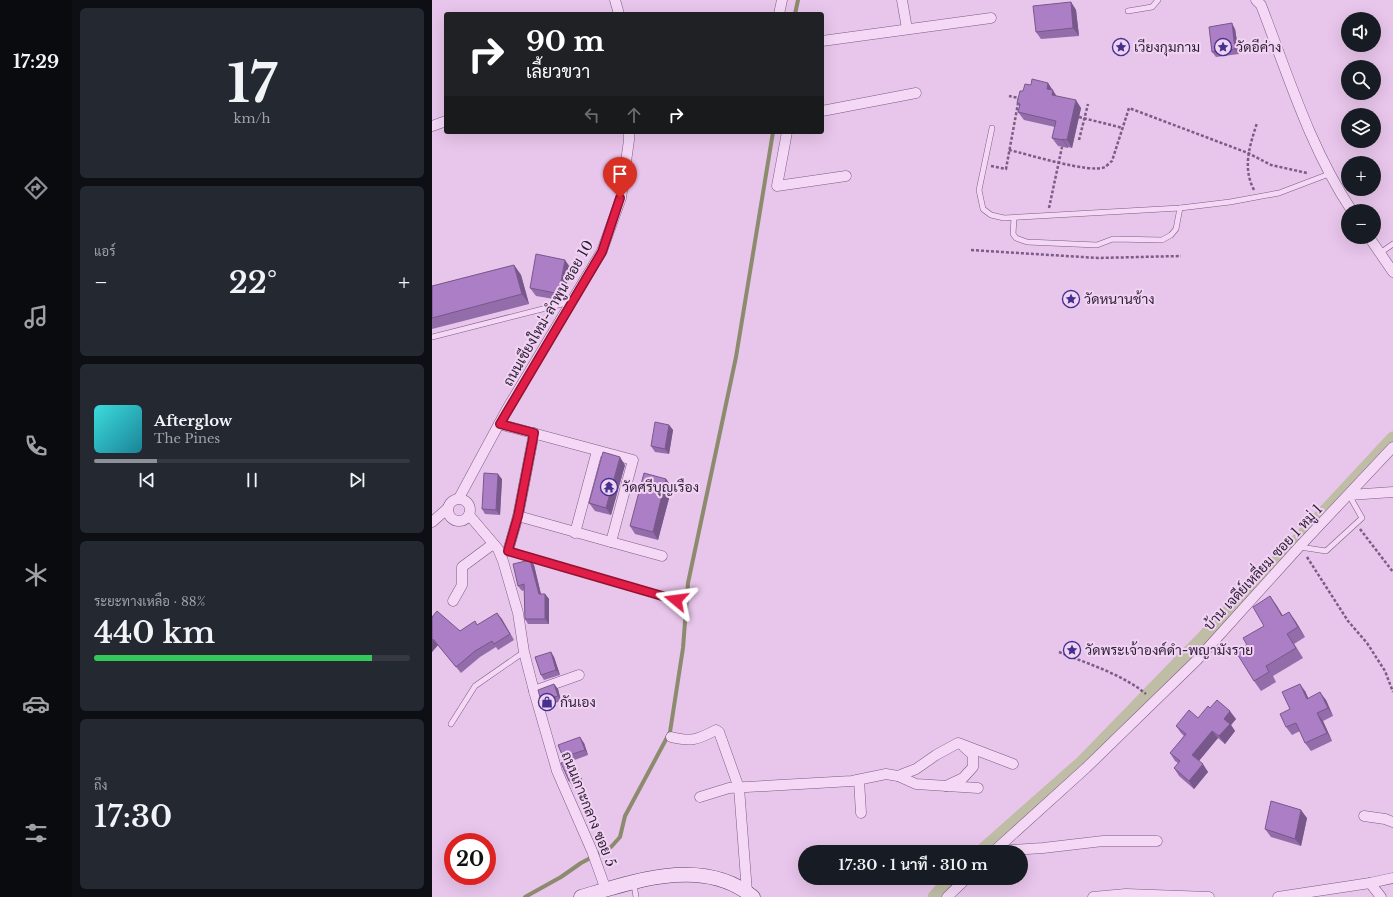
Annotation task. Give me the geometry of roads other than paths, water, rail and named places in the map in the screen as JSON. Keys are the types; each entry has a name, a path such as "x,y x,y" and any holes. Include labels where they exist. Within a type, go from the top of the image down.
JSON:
{"street":[{"path":"615,0 618,12"},
{"path":"779,12 782,0"},
{"path":"902,0 907,29"},
{"path":"1256,0 1265,17 1315,146 1340,194 1347,204"},
{"path":"824,41 991,18"},
{"path":"824,111 916,94"},
{"path":"432,126 444,122"},
{"name":"ถนนเชียงใหม่-ลำพูน ซอย 10","path":"459,498 500,424 602,252 620,198 630,140 629,134"},
{"path":"787,134 777,186 846,176"},
{"path":"1374,244 1393,272"},
{"path":"500,424 633,460 610,542"},
{"path":"453,601 462,585 462,567 500,548 518,516 534,433"},
{"name":"บ้าน เจดีย์เหลี่ยม ซอย 1 หมู่ 1","path":"1002,845 1086,768 1197,660 1299,546 1393,447"},
{"path":"575,533 597,450"},
{"path":"1348,495 1393,492"},
{"path":"432,522 447,509 451,501 459,498 467,502 470,506 470,514 467,518 459,521 450,518 447,509"},
{"name":"ถนนเกาะกลาง ซอย 5","path":"470,514 500,548 518,613 524,652 557,771 592,851 595,891"},
{"path":"518,516 662,556"},
{"path":"534,691 579,675"},
{"path":"670,737 692,740 716,730 718,731 739,788 750,894"},
{"path":"898,776 916,769 936,755 958,743 1013,764"},
{"path":"944,786 963,778 974,767 973,756 963,745"},
{"path":"700,797 729,788 859,780 886,774 898,776 916,784 978,788"},
{"path":"859,780 861,813"},
{"path":"1364,816 1385,819 1393,822"},
{"path":"1028,849 1103,841 1157,841"},
{"path":"595,891 671,874 692,874 728,882 750,894"},
{"path":"1278,897 1393,878"},
{"path":"1370,883 1381,897"},
{"path":"947,897 960,885"},
{"path":"1093,897 1126,894 1209,897"}],"lane":[{"path":"1128,11 1152,7 1158,0"},
{"path":"992,128 987,165 979,190 983,208 991,214 1004,218 1180,208 1258,197 1279,193 1328,171"},
{"path":"1014,218 1013,234 1020,240 1026,242 1097,245 1113,240 1162,240 1171,236 1176,229 1180,208"},
{"path":"1380,253 1393,244"},
{"path":"432,337 573,301"},
{"path":"1299,546 1326,551 1362,518 1348,495"},
{"path":"500,548 676,600"},
{"path":"451,724 475,686 524,652"},
{"path":"634,883 636,897"}],"waterway":[{"path":"795,12 798,0"},
{"path":"525,897 561,877 581,863 611,847 620,837 625,816 670,732 683,648 688,583 736,357 773,134"},
{"path":"988,845 1082,762 1313,524 1393,438"},
{"path":"934,897 945,885"}],"place":[{"name":"เวียงกุมกาม","path":"1121,47"},
{"name":"วัดอีค่าง","path":"1223,47"},
{"name":"วัดหนานช้าง","path":"1071,299"},
{"name":"วัดศรีบุญเรือง","path":"609,487"},
{"name":"วัดพระเจ้าองค์ดำ-พญามังราย","path":"1072,650"},
{"name":"กันเอง","path":"547,702"}]}
